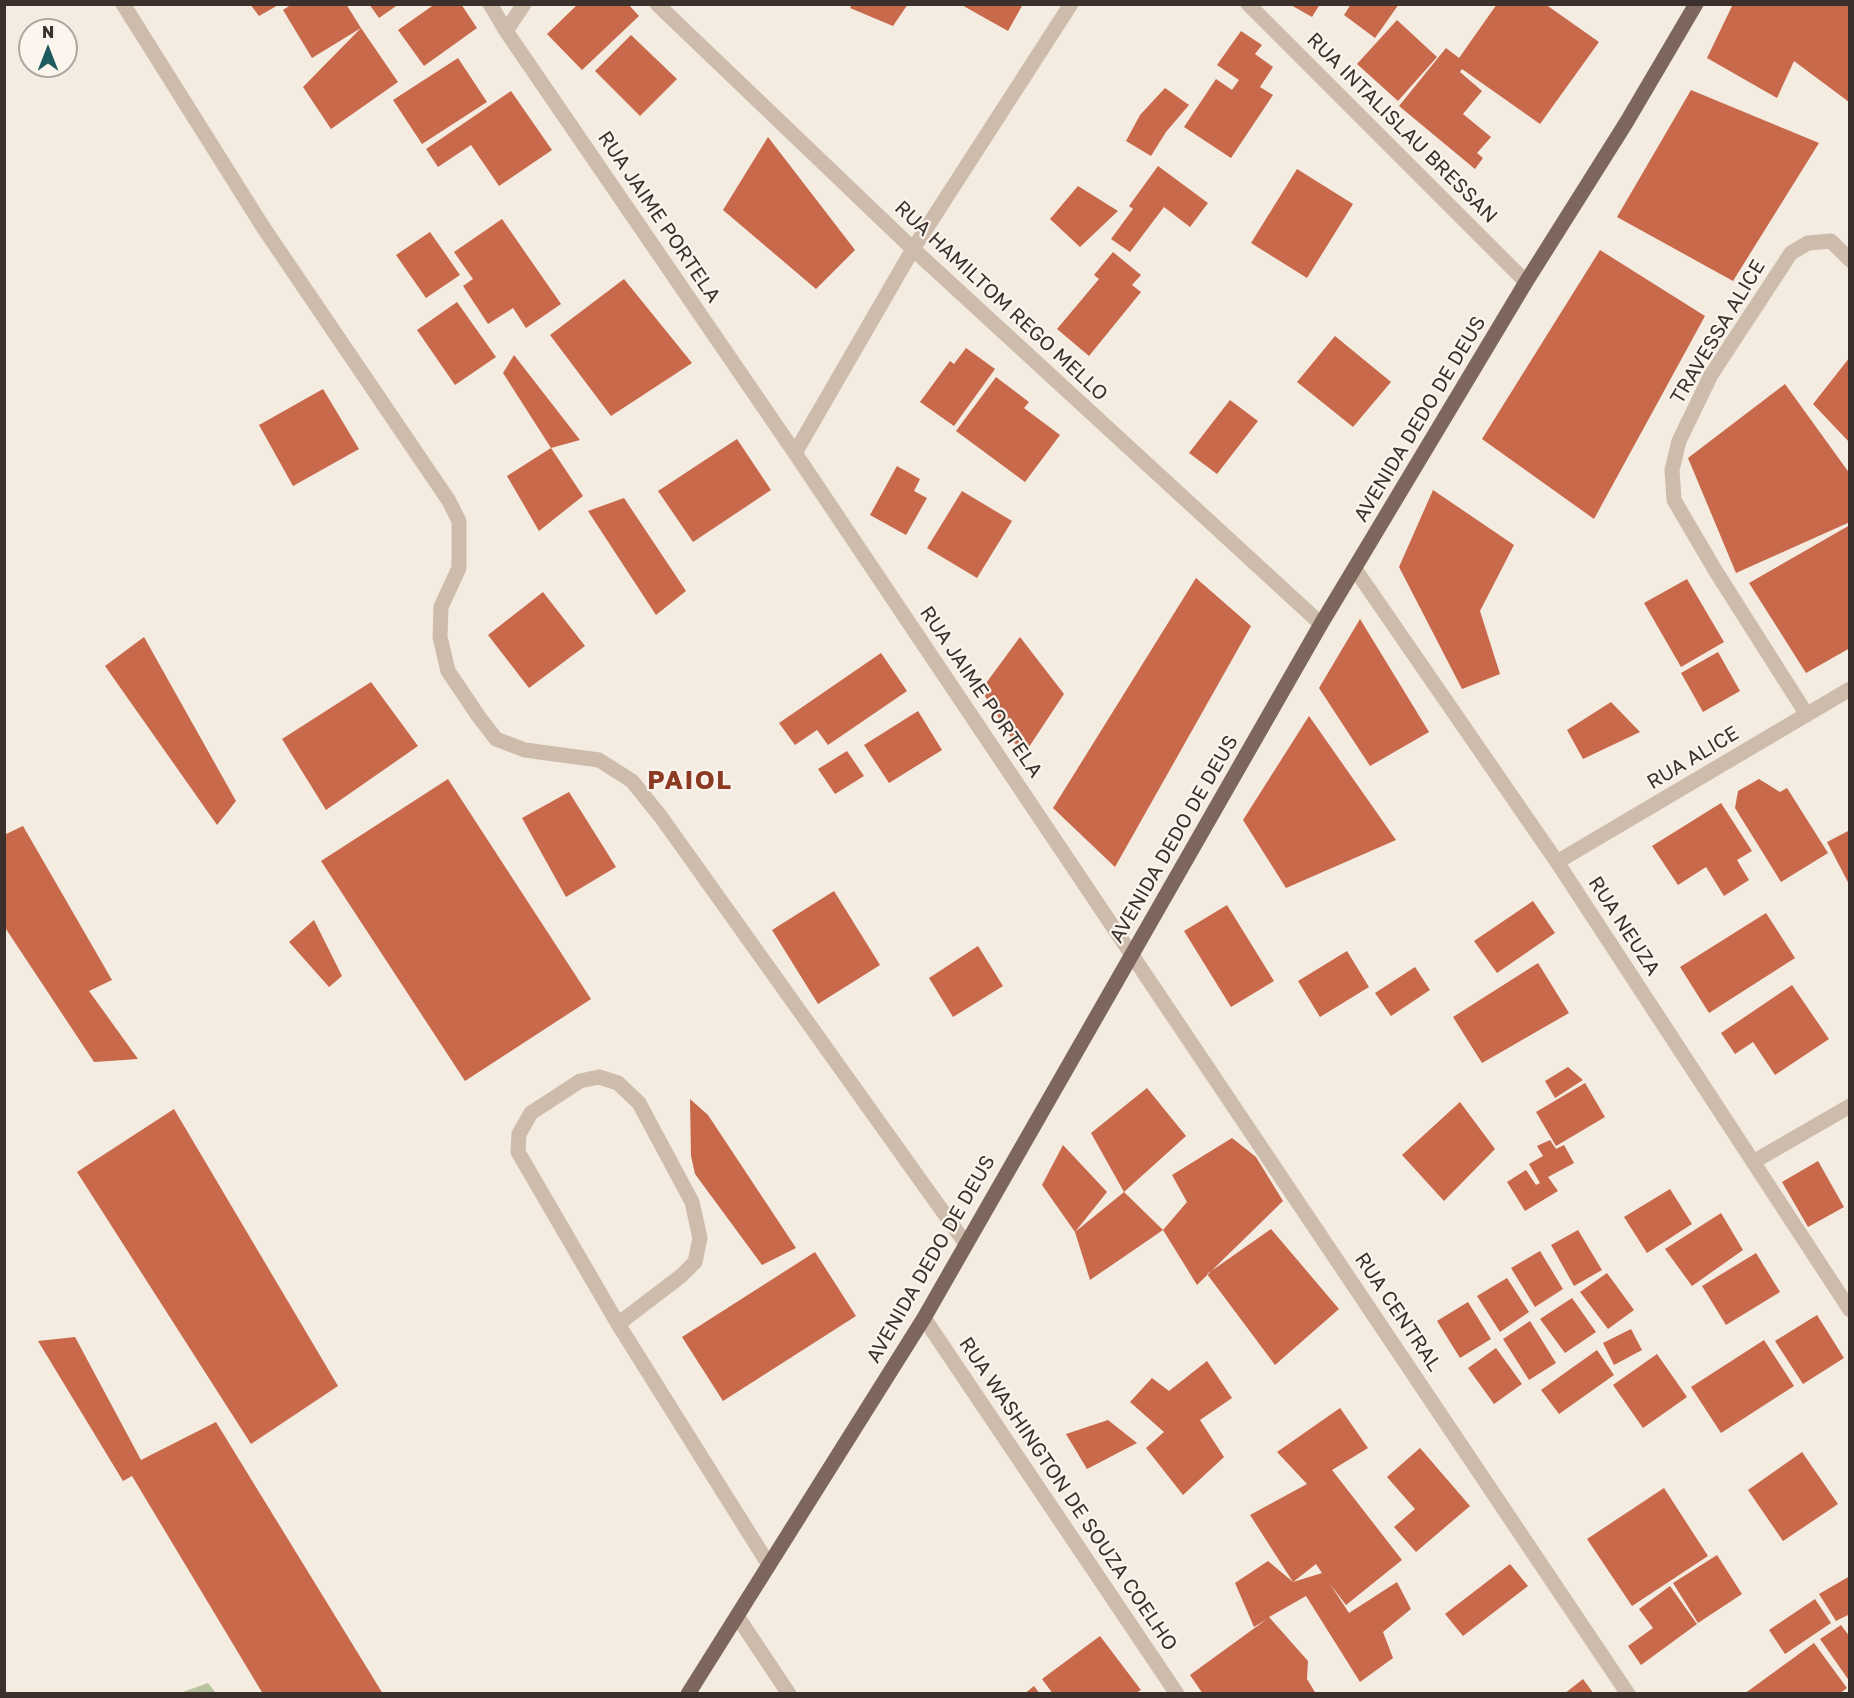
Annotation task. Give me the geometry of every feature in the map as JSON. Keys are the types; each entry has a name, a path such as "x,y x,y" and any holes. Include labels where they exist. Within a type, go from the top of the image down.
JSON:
{"main road":[{"name":"AVENIDA DEDO DE DEUS","path":"688,1694 924,1318 1321,624 1696,4"}],"street":[{"path":"123,4 262,227 459,521 459,568 441,607 440,637 448,671 479,717 496,739 525,750 599,760 632,781 661,818 966,1244"},
{"name":"RUA JAIME PORTELA","path":"490,4 506,31 795,453 1132,954"},
{"path":"506,31 524,4"},
{"name":"RUA HAMILTOM REGO MELLO","path":"657,4 913,249 1321,624"},
{"path":"795,453 913,249 1071,4"},
{"name":"RUA INTALISLAU BRESSAN","path":"1248,4 1526,282"},
{"name":"TRAVESSA ALICE","path":"1807,715 1715,570 1674,500 1672,470 1679,441 1712,375 1791,253 1808,243 1831,241 1850,260"},
{"name":"RUA NEUZA","path":"1355,569 1557,862 1850,1311"},
{"name":"RUA ALICE","path":"1557,862 1850,689"},
{"name":"RUA CENTRAL","path":"1132,954 1628,1694"},
{"path":"618,1324 681,1276 695,1262 700,1238 692,1202 639,1103 618,1083 599,1077 580,1081 531,1113 519,1134 518,1152 618,1324 769,1565"},
{"path":"1753,1162 1850,1106"},
{"name":"RUA WASHINGTON DE SOUZA COELHO","path":"924,1318 1177,1694"},
{"path":"737,1616 789,1694"}],"green space":[{"path":"208,1683 216,1693 180,1693"}],"building":[{"path":"250,4 280,4 259,16"},
{"path":"292,4 346,4 361,28 312,58 283,10"},
{"path":"369,4 399,4 379,18"},
{"path":"435,4 461,4 477,28 424,66 398,30"},
{"path":"578,4 628,4 639,16 582,70 547,34"},
{"path":"852,4 908,4 893,26 850,8"},
{"path":"960,4 1023,4 1008,31"},
{"path":"1289,4 1320,4 1312,17"},
{"path":"1351,4 1399,4 1375,38 1344,15"},
{"path":"1497,4 1545,4 1599,42 1540,124 1462,69 1460,72 1482,91 1463,114 1491,137 1477,153 1483,158 1475,169 1399,106 1446,48 1459,58"},
{"path":"1733,4 1850,4 1849,102 1794,61 1777,98 1707,58"},
{"path":"1397,20 1437,57 1398,101 1357,64"},
{"path":"361,28 398,82 331,129 303,87"},
{"path":"1241,31 1262,45 1255,54 1273,67 1260,87 1273,95 1231,158 1184,127 1216,79 1232,90 1239,80 1217,65"},
{"path":"631,35 677,79 640,116 595,71"},
{"path":"458,58 487,102 422,144 393,100"},
{"path":"1165,88 1189,105 1166,132 1151,156 1126,141 1140,115"},
{"path":"1691,90 1819,143 1733,281 1617,217"},
{"path":"511,91 552,150 499,186 471,145 438,167 426,149"},
{"path":"768,137 855,250 816,289 723,210"},
{"path":"1158,166 1208,203 1190,227 1164,207 1130,252 1111,239 1133,209 1129,206"},
{"path":"1297,169 1353,204 1307,278 1251,243"},
{"path":"1078,186 1118,211 1080,247 1050,219"},
{"path":"502,219 561,304 526,328 513,308 488,324 463,286 473,279 454,252"},
{"path":"430,232 460,275 426,298 396,255"},
{"path":"1600,250 1705,316 1594,519 1482,439"},
{"path":"1113,252 1141,275 1132,285 1141,292 1089,356 1057,329 1099,279 1094,275"},
{"path":"624,279 692,363 611,416 550,335"},
{"path":"457,302 496,357 455,385 417,330"},
{"path":"1335,336 1391,382 1353,427 1297,382"},
{"path":"966,348 995,369 954,426 920,402 950,361 954,364"},
{"path":"514,355 580,440 551,448 503,373"},
{"path":"1850,357 1850,443 1813,404"},
{"path":"996,377 1029,402 1024,408 1060,435 1025,482 956,431"},
{"path":"1785,384 1850,474 1850,522 1736,573 1688,458"},
{"path":"323,389 359,449 293,486 259,425"},
{"path":"1230,400 1258,421 1217,474 1189,453"},
{"path":"737,439 771,490 693,542 658,491"},
{"path":"551,448 583,496 539,531 507,476"},
{"path":"897,466 920,479 914,491 927,498 906,535 870,515"},
{"path":"1433,490 1514,545 1480,611 1500,674 1462,689 1399,567"},
{"path":"962,491 1012,521 977,578 927,548"},
{"path":"624,498 686,591 656,615 588,511"},
{"path":"1850,525 1850,648 1806,673 1749,583"},
{"path":"1196,578 1251,626 1115,867 1053,808"},
{"path":"1687,579 1724,642 1681,667 1644,603"},
{"path":"543,592 585,646 529,688 488,635"},
{"path":"1360,619 1429,732 1370,766 1319,688"},
{"path":"144,637 236,801 217,825 105,666"},
{"path":"1020,637 1064,694 1023,756 981,690"},
{"path":"1718,652 1740,691 1703,712 1681,673"},
{"path":"881,653 907,691 828,745 817,730 795,745 779,723"},
{"path":"371,682 418,746 326,810 282,739"},
{"path":"1611,702 1640,732 1583,759 1567,730"},
{"path":"918,711 942,750 889,783 864,745"},
{"path":"1309,716 1396,840 1286,888 1243,820"},
{"path":"847,751 864,776 835,794 818,769"},
{"path":"448,779 591,999 465,1081 321,861"},
{"path":"1759,779 1780,792 1787,788 1828,853 1781,882 1735,808 1738,791"},
{"path":"569,792 616,867 566,897 522,818"},
{"path":"1721,803 1752,851 1737,860 1749,880 1724,896 1706,867 1678,885 1652,846"},
{"path":"23,826 112,980 89,991 138,1059 94,1062 4,926 4,835"},
{"path":"1850,830 1850,886 1827,842"},
{"path":"834,891 880,965 818,1004 772,930"},
{"path":"1533,901 1555,933 1497,973 1474,941"},
{"path":"1227,905 1274,981 1231,1007 1184,931"},
{"path":"1766,913 1795,958 1709,1013 1680,967"},
{"path":"314,920 342,976 329,987 289,942"},
{"path":"978,946 1003,986 953,1017 929,978"},
{"path":"1347,951 1369,987 1320,1017 1298,981"},
{"path":"1538,963 1569,1013 1482,1063 1453,1017"},
{"path":"1415,967 1430,990 1391,1016 1375,993"},
{"path":"1792,985 1829,1039 1775,1075 1753,1042 1735,1054 1721,1033"},
{"path":"1568,1067 1583,1080 1555,1098 1545,1081"},
{"path":"1585,1083 1605,1117 1556,1146 1536,1112"},
{"path":"1147,1088 1186,1136 1124,1192 1091,1133"},
{"path":"690,1099 708,1115 796,1248 762,1265 695,1174 691,1156"},
{"path":"1460,1102 1495,1149 1444,1201 1402,1155"},
{"path":"174,1109 338,1386 251,1444 77,1172"},
{"path":"1232,1138 1256,1157 1283,1201 1197,1285 1163,1230 1187,1202 1172,1175"},
{"path":"1550,1140 1556,1149 1564,1145 1574,1163 1548,1177 1558,1191 1525,1211 1507,1182 1526,1170 1536,1185 1540,1183 1529,1164 1543,1156 1537,1146"},
{"path":"1063,1145 1107,1192 1075,1232 1042,1185"},
{"path":"1818,1161 1844,1207 1808,1227 1782,1182"},
{"path":"1670,1189 1692,1224 1647,1253 1624,1217"},
{"path":"1124,1192 1163,1230 1090,1280 1075,1232"},
{"path":"1721,1213 1743,1250 1692,1286 1665,1249"},
{"path":"1271,1229 1339,1309 1275,1365 1207,1274"},
{"path":"1578,1230 1602,1270 1574,1286 1551,1245"},
{"path":"1540,1251 1563,1289 1535,1307 1511,1268"},
{"path":"815,1252 856,1316 723,1401 682,1337"},
{"path":"1756,1253 1780,1292 1726,1325 1702,1286"},
{"path":"1607,1273 1634,1310 1608,1329 1580,1292"},
{"path":"1507,1278 1529,1312 1500,1332 1477,1296"},
{"path":"1572,1298 1596,1332 1565,1353 1540,1319"},
{"path":"1468,1302 1491,1339 1460,1358 1437,1321"},
{"path":"1817,1315 1844,1358 1803,1384 1775,1341"},
{"path":"1530,1321 1556,1363 1529,1380 1503,1339"},
{"path":"1631,1329 1642,1350 1614,1365 1603,1343"},
{"path":"75,1337 141,1460 216,1422 383,1694 263,1694 132,1476 123,1481 38,1341"},
{"path":"1764,1340 1794,1386 1721,1433 1691,1387"},
{"path":"1496,1348 1522,1384 1494,1404 1468,1368"},
{"path":"1597,1350 1614,1375 1559,1414 1541,1390"},
{"path":"1657,1354 1687,1397 1643,1428 1613,1385"},
{"path":"1207,1361 1232,1398 1200,1420 1224,1457 1183,1495 1146,1448 1164,1432 1130,1402 1152,1378 1169,1391"},
{"path":"1340,1408 1368,1448 1332,1470 1402,1560 1346,1605 1330,1584 1349,1613 1397,1582 1411,1609 1383,1632 1393,1658 1360,1682 1306,1596 1269,1617 1308,1661 1307,1679 1316,1694 1203,1694 1190,1675 1267,1619 1254,1627 1235,1583 1268,1561 1293,1582 1250,1515 1307,1484 1277,1452","holes":["1316,1564 1322,1573 1293,1582"]},
{"path":"1108,1420 1137,1443 1087,1469 1066,1434"},
{"path":"1420,1448 1470,1506 1416,1552 1394,1527 1415,1509 1387,1477"},
{"path":"1802,1452 1838,1504 1783,1541 1748,1490"},
{"path":"1664,1488 1708,1556 1632,1606 1587,1539"},
{"path":"1717,1555 1742,1594 1698,1623 1673,1583"},
{"path":"1510,1564 1528,1586 1463,1636 1445,1614"},
{"path":"1850,1576 1850,1614 1836,1621 1819,1594"},
{"path":"1670,1586 1697,1624 1641,1665 1628,1646 1653,1628 1639,1609"},
{"path":"1815,1599 1831,1623 1785,1654 1769,1630"},
{"path":"1841,1625 1850,1637 1850,1682 1820,1639"},
{"path":"1100,1636 1141,1690 1134,1694 1053,1694 1042,1679"},
{"path":"1814,1643 1847,1688 1839,1694 1744,1694"},
{"path":"1583,1679 1594,1694 1564,1694"},
{"path":"1034,1686 1040,1694 1024,1694"}],"district":[{"name":"PAIOL","path":"690,781"}]}
